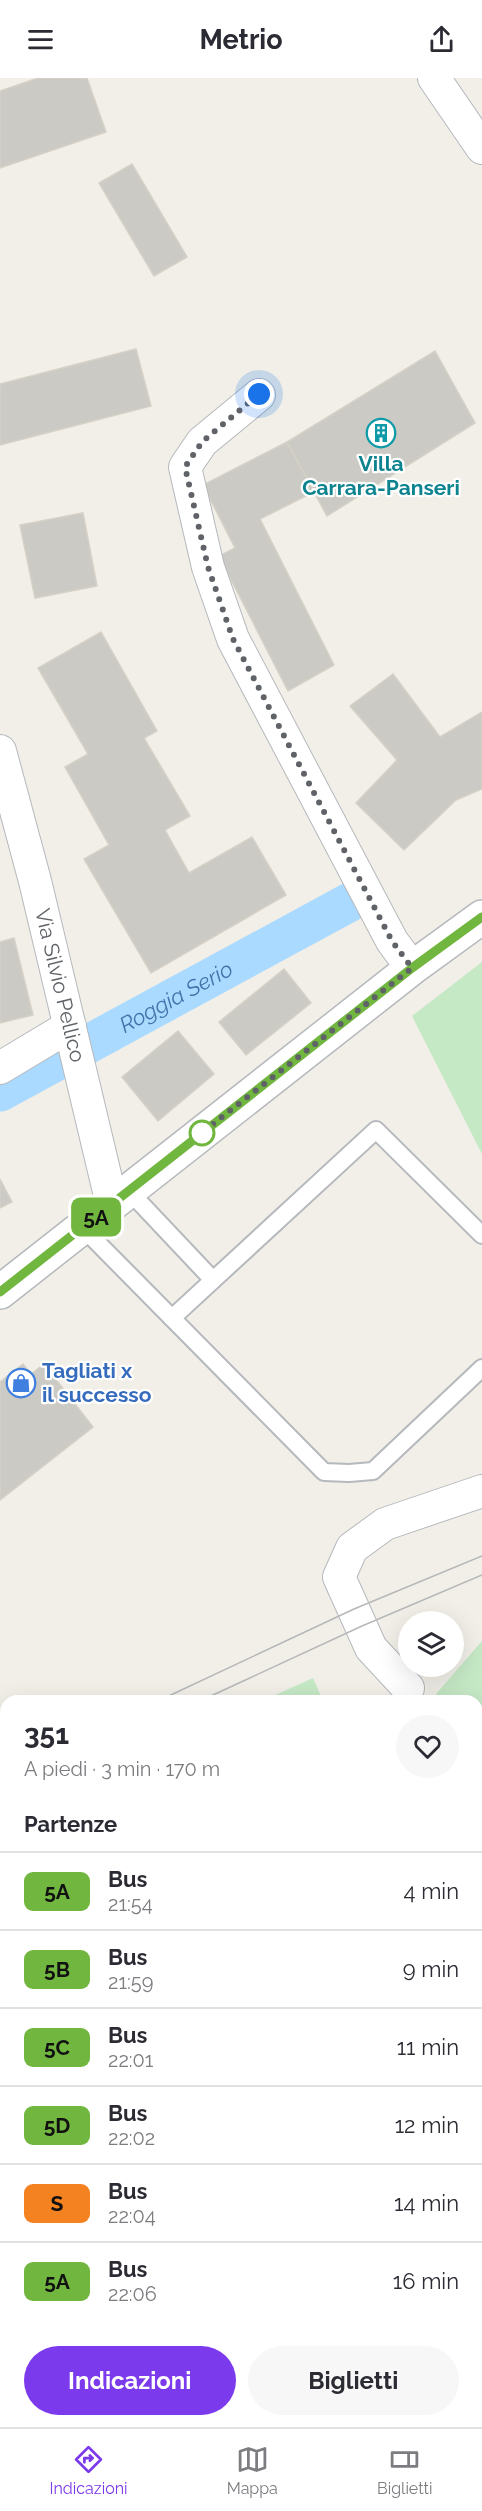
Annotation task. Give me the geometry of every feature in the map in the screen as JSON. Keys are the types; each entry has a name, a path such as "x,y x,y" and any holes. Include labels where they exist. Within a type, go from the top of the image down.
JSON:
{"street":[{"path":"434,78 482,148"},
{"path":"259,394 202,442 185,467 208,567 233,639 392,941 418,964"},
{"name":"Via Silvio Pellico","path":"1,762 35,881 87,1093 121,1197"},
{"path":"0,1292 482,916"},
{"path":"0,1068 70,1026"},
{"path":"408,1688 371,1648 339,1578 352,1548 385,1524 482,1491"}],"lane":[{"path":"172,1318 376,1130 482,1235"},
{"path":"121,1197 213,1280"},
{"path":"82,1227 324,1472 373,1471 482,1368"}],"green space":[{"path":"482,962 482,1154 412,1016"},
{"path":"482,1641 482,1695 435,1695 451,1677 464,1677 464,1662"},
{"path":"313,1678 320,1695 275,1695"}],"building":[{"path":"38,78 87,78 106,132 0,168 0,91"},
{"path":"132,164 187,257 154,276 99,183"},
{"path":"136,349 151,406 0,445 0,384"},
{"name":"Villa Carrara-Panseri","path":"435,351 475,423 327,516 287,442"},
{"path":"287,442 314,492 260,519 334,665 288,691 219,556 235,548 203,485"},
{"path":"83,513 97,586 35,598 20,525"},
{"path":"101,632 157,731 144,738 190,816 165,830 189,873 252,837 286,895 151,973 84,859 109,845 65,767 88,754 38,668"},
{"path":"393,674 440,737 482,712 482,789 456,800 404,850 356,803 397,760 350,706"},
{"path":"14,938 33,1015 0,1023 0,942"},
{"path":"284,969 311,1003 246,1055 219,1022"},
{"path":"178,1031 214,1074 158,1121 122,1077"},
{"path":"0,1179 12,1202 0,1208"},
{"path":"23,1364 31,1374 44,1364 93,1427 0,1500 0,1382"}],"waterway":[{"name":"Roggia Serio","path":"0,1092 350,902"}],"tram line":[{"path":"171,1695 354,1609 482,1556"},
{"path":"213,1695 362,1626 482,1575"}],"bus line":[{"name":"5A","path":"0,1292 412,968 482,917"}],"place":[{"name":"Villa Carrara-Panseri","path":"381,433"},
{"name":"Tagliati x il successo","path":"21,1383"}],"route":[{"path":"202,1133 199,1135 412,968 392,941 233,639 208,567 185,467 202,442 259,394"}]}
